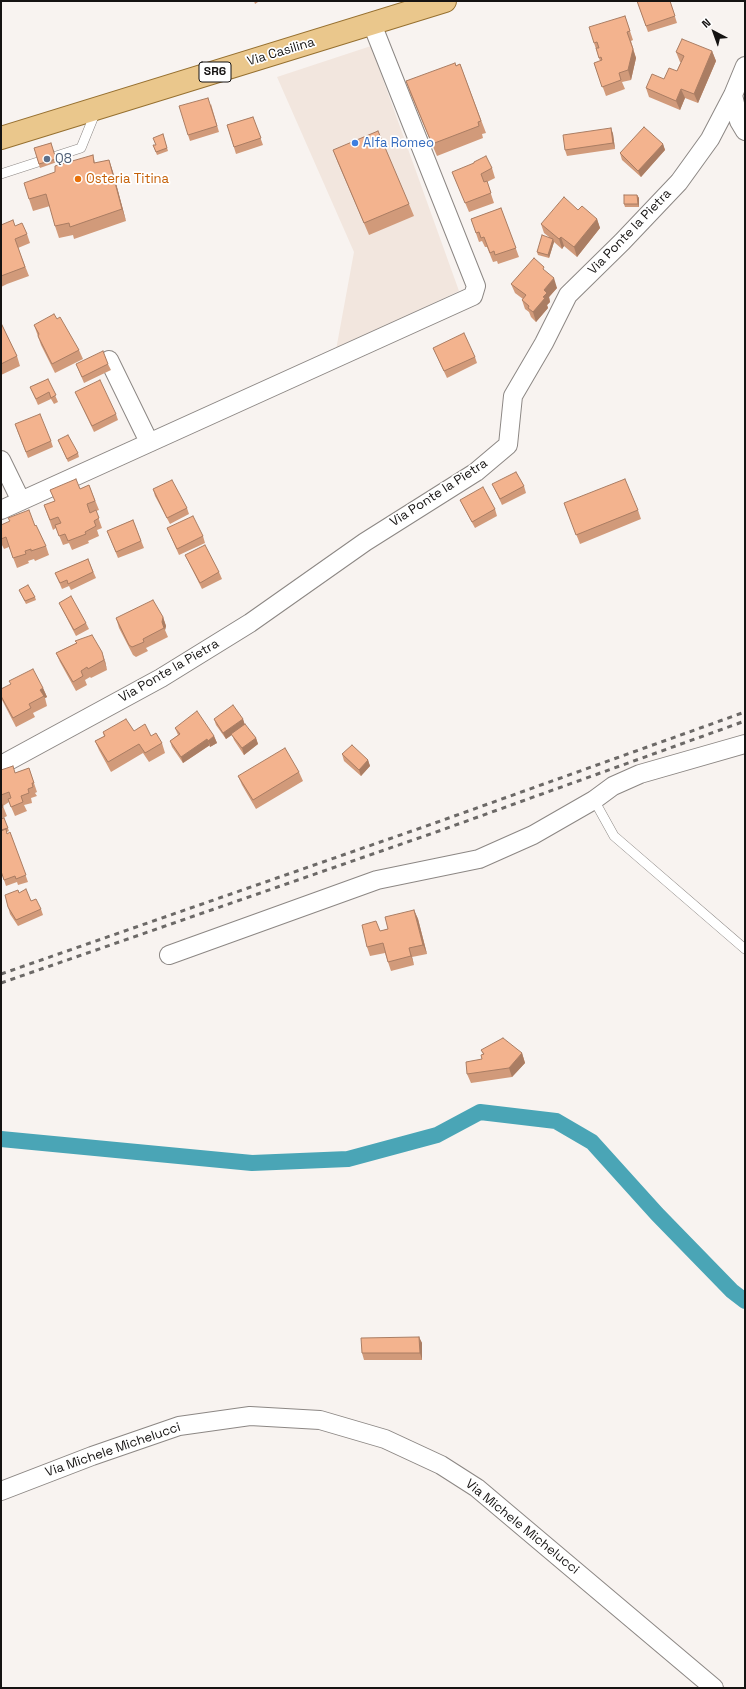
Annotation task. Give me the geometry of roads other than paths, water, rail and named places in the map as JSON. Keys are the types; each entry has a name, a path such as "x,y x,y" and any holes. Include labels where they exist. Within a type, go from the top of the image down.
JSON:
{"main road":[{"name":"Via Casilina","path":"1,138 445,1"}],"street":[{"path":"1,510 473,296 476,286 372,24"},
{"name":"Via Ponte la Pietra","path":"1,765 161,678 250,623 365,542 476,472 508,445 513,396 544,343 568,295 622,242 679,182 710,139 733,95 745,66"},
{"path":"733,95 739,121 745,131"},
{"path":"109,360 149,442"},
{"path":"1,460 21,501"},
{"path":"169,955 377,880 479,859 533,835 594,800 613,786 640,774 745,744"},
{"name":"Via Michele Michelucci","path":"1,1491 92,1456 179,1426 250,1416 320,1420 385,1439 441,1465 476,1488 714,1688"}],"lane":[{"path":"1,174 81,148 97,108"},
{"path":"594,800 614,836 745,949"}],"waterway":[{"path":"1,1139 252,1163 348,1159 437,1135 480,1112 556,1121 592,1142 657,1214 732,1291 745,1301"}],"railway":[{"path":"1,974 432,824 745,712"},
{"path":"1,983 439,831 745,721"}],"place":[{"name":"Alfa Romeo","path":"355,143"},
{"name":"Q8","path":"47,159"},
{"name":"Osteria Titina","path":"78,179"}]}
